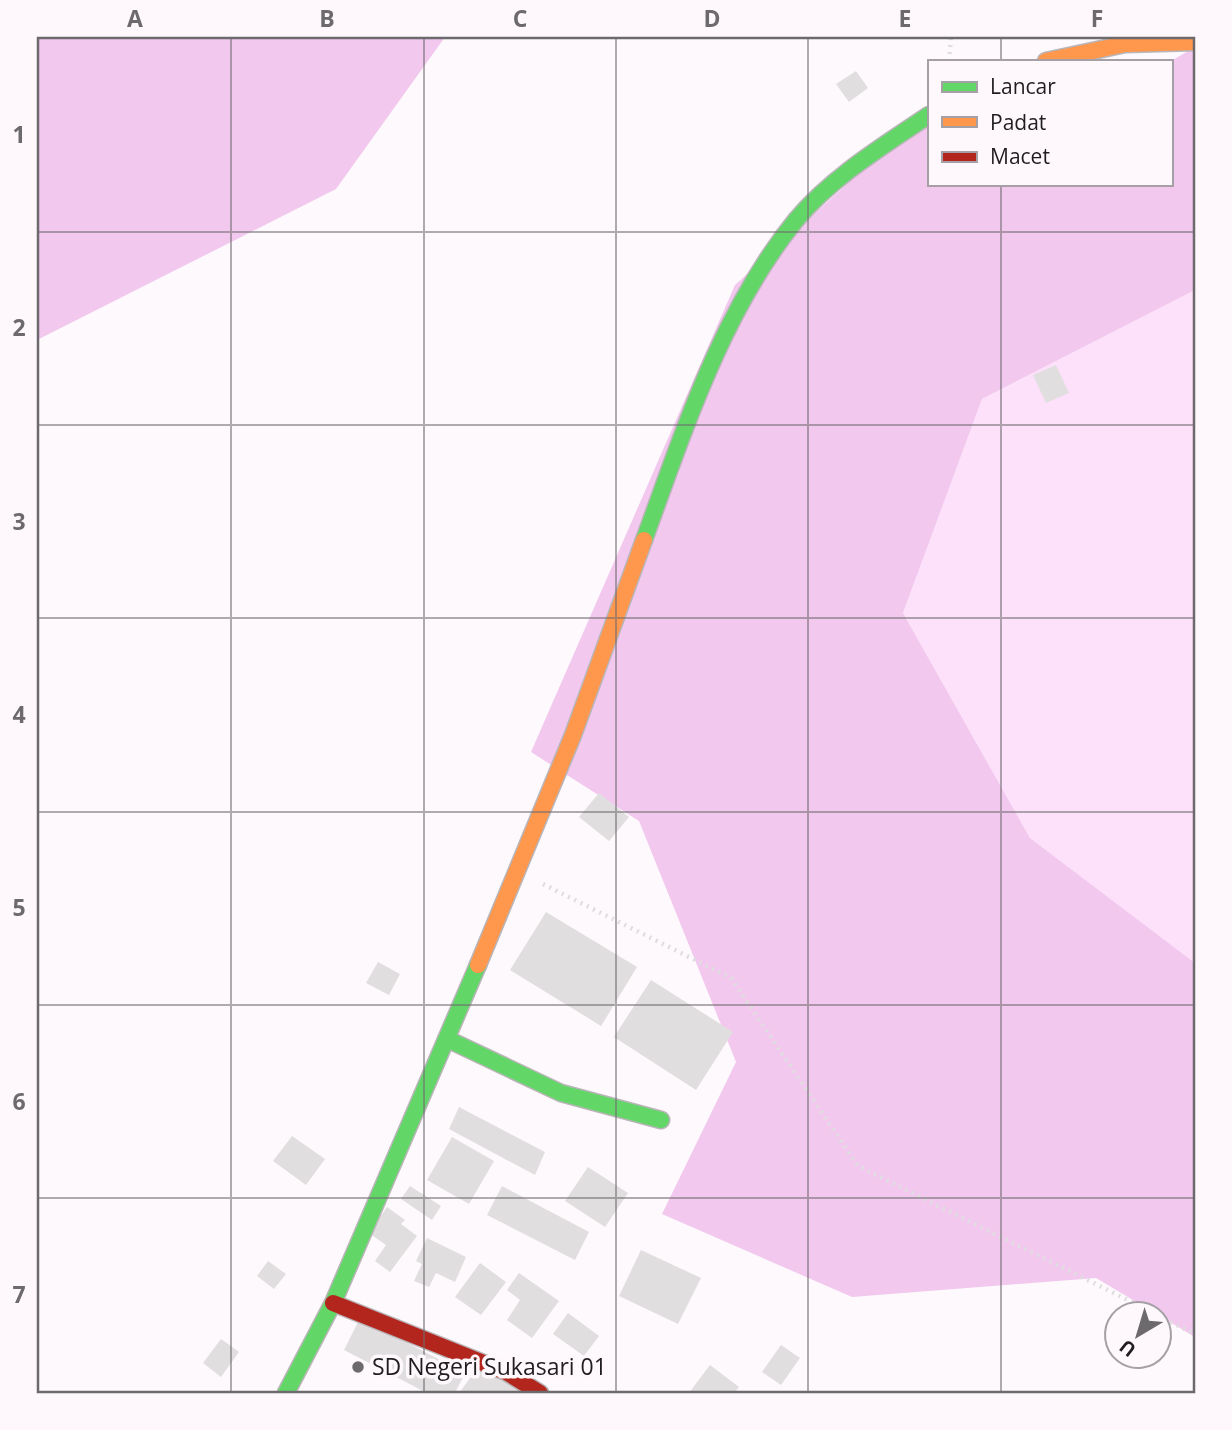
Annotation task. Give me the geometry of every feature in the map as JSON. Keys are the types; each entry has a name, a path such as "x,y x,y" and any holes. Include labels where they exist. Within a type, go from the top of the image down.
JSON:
{"main road":[{"path":"1051,60 1125,44 1195,41"},
{"path":"286,1393 333,1303 447,1038 573,735 686,425 746,293 797,219 854,166 928,116"},
{"path":"447,1038 561,1093 661,1120"},
{"path":"333,1303 506,1372 540,1393"}],"path":[{"path":"949,60 951,37"},
{"path":"516,870 731,978 859,1166 1127,1300"},
{"path":"1172,1322 1195,1334"}],"shaded area":[{"path":"37,37 445,37 336,189 37,340"},
{"path":"1195,47 1195,290 982,399 903,613 1030,838 1195,963 1195,1337 1172,1323 1172,1300 1133,1300 1096,1278 852,1297 662,1214 736,1062 639,821 531,752 735,285 928,111 928,186 1172,186 1172,60"},
{"path":"1195,290 1195,963 1030,838 903,613 982,399"}],"building":[{"path":"856,71 868,88 849,102 836,84"},
{"path":"1056,365 1069,393 1046,403 1033,375"},
{"path":"599,793 629,817 609,841 579,817"},
{"path":"546,912 637,967 601,1026 510,970"},
{"path":"378,962 400,974 389,995 366,983"},
{"path":"651,980 733,1032 696,1090 614,1037"},
{"path":"459,1107 545,1152 535,1175 449,1129"},
{"path":"292,1136 325,1159 306,1185 273,1161"},
{"path":"452,1137 494,1161 469,1204 427,1180"},
{"path":"588,1167 628,1193 605,1227 565,1201"},
{"path":"410,1186 441,1206 432,1220 401,1199"},
{"path":"502,1186 589,1232 575,1260 487,1215"},
{"path":"387,1207 405,1220 401,1224 417,1236 390,1272 375,1261 386,1245 369,1233"},
{"path":"427,1238 466,1257 455,1282 436,1273 429,1287 414,1281 422,1264 416,1261"},
{"path":"641,1250 701,1278 678,1324 619,1296"},
{"path":"268,1261 286,1274 274,1289 257,1276"},
{"path":"480,1263 506,1282 481,1315 455,1297"},
{"path":"519,1273 559,1301 532,1338 507,1320 520,1300 507,1290"},
{"path":"568,1313 599,1336 584,1356 553,1334"},
{"path":"360,1318 465,1373 455,1393 427,1393 344,1350"},
{"path":"221,1339 239,1352 221,1377 203,1363"},
{"path":"781,1345 800,1358 781,1385 762,1372"},
{"path":"710,1365 739,1387 734,1393 689,1393"},
{"path":"479,1366 524,1393 459,1393"}],"traffic: fast":[{"path":"644,540 707,373 726,332 770,255 810,204 859,163 928,116"},
{"path":"286,1393 333,1303 478,965"},
{"path":"447,1039 561,1093 661,1120"}],"traffic: slow":[{"path":"1051,60 1125,44 1195,42"},
{"path":"478,965 573,735 644,540"}],"traffic: jam":[{"path":"333,1303 506,1372 540,1393"}],"place":[{"name":"SD Negeri Sukasari 01","path":"358,1367"}]}
